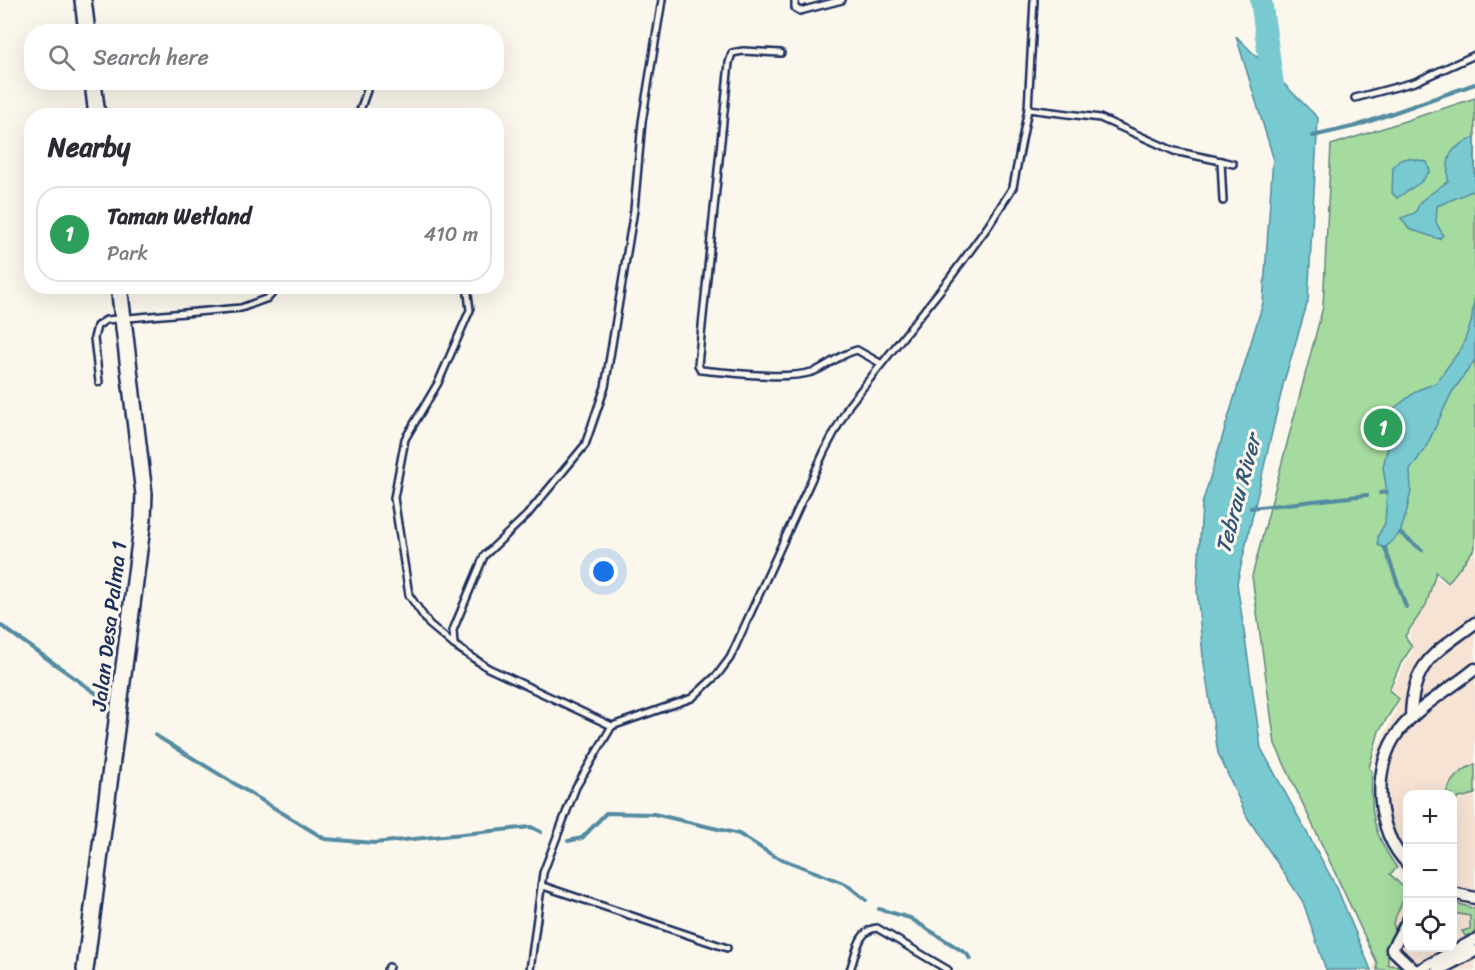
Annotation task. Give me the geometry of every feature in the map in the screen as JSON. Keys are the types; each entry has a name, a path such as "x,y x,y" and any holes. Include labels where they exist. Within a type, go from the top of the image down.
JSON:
{"street":[{"path":"83,0 86,24"},
{"path":"94,90 97,108"},
{"name":"Jalan Desa Palma 1","path":"84,970 143,519 144,494 120,294"},
{"path":"1411,718 1411,699 1416,677 1425,663 1475,623"},
{"path":"1403,860 1399,856 1381,811 1382,767 1398,732 1411,718 1475,669"},
{"path":"1457,893 1475,898"},
{"path":"1403,928 1392,949 1414,970"},
{"path":"1457,951 1475,940"},
{"path":"1457,952 1475,951"},
{"path":"1419,970 1456,952"},
{"path":"1438,970 1456,952"},
{"path":"1456,952 1464,970"}],"lane":[{"path":"454,645 453,630 484,556 527,515 585,445 605,387 634,210 642,122 662,0"},
{"path":"795,0 795,8 800,11 842,0"},
{"path":"530,970 529,959 543,886 543,873 576,788 612,726 692,698 718,674 730,658 825,450 849,405 880,363 950,278 989,225 1013,187 1028,109 1034,0"},
{"path":"781,53 743,51 732,53 729,63 698,365 701,370 710,371 799,375 815,371 844,353 857,350 880,363"},
{"path":"1355,98 1415,82 1475,55"},
{"path":"361,108 367,90"},
{"path":"1028,109 1100,118 1174,151 1233,164"},
{"path":"1221,161 1223,201"},
{"path":"99,382 94,338 97,326 106,320 241,308 268,298 272,294"},
{"path":"468,294 470,310 438,383 405,439 394,498 409,595 429,624 454,645 488,668 612,726"},
{"path":"543,886 727,948"},
{"path":"850,970 863,933 870,928 877,928 948,970"}],"shaded area":[{"path":"1475,551 1475,970 1372,970 1403,897 1403,952 1457,952 1457,790 1403,790 1403,876 1374,817 1376,753 1400,700 1392,689 1413,650 1409,636 1436,577 1448,585"}],"green space":[{"path":"1475,98 1475,548 1448,583 1436,572 1426,605 1405,636 1412,647 1401,663 1389,690 1399,699 1379,731 1369,768 1372,771 1374,822 1382,844 1397,868 1390,874 1403,887 1403,900 1393,923 1395,930 1388,942 1388,965 1400,966 1405,970 1377,970 1377,963 1275,744 1252,576 1323,307 1331,145"},
{"path":"1475,764 1475,794 1457,800 1457,790 1448,790 1453,779"},
{"path":"1457,903 1475,909 1475,934 1465,936 1462,931 1470,929 1470,916 1457,914"}],"water":[{"path":"1236,36 1318,118 1308,301 1283,385 1237,583 1261,748 1337,888 1371,970 1326,970 1303,902 1247,817 1218,753 1203,657 1197,590 1202,504 1263,303 1273,157"},
{"path":"1475,137 1475,190 1437,206 1436,222 1443,235 1439,239 1409,229 1401,218 1415,213 1421,201 1448,181 1448,164 1451,153"},
{"path":"1408,158 1427,162 1430,171 1421,182 1397,198 1392,193 1393,167 1400,160"},
{"path":"1475,294 1475,360 1451,394 1426,447 1410,470 1411,491 1400,533 1385,548 1378,545 1378,536 1385,523 1387,492 1383,467 1389,442 1384,416 1418,390 1436,383 1462,347 1471,323"}],"waterway":[{"name":"Tebrau River","path":"1261,0 1275,99"},
{"path":"1313,136 1356,126 1475,84"},
{"path":"1380,493 1387,492"},
{"path":"1251,508 1367,495"},
{"path":"1400,533 1422,550"},
{"path":"1385,548 1406,607"},
{"path":"0,625 97,694"},
{"path":"155,735 325,839 374,843 531,827 541,832"},
{"path":"568,841 582,838 606,813 654,814 739,834 774,856 846,884 866,900"},
{"path":"879,909 910,918 967,954 970,959"}],"place":[{"name":"Taman Wetland","path":"1383,428"}]}
